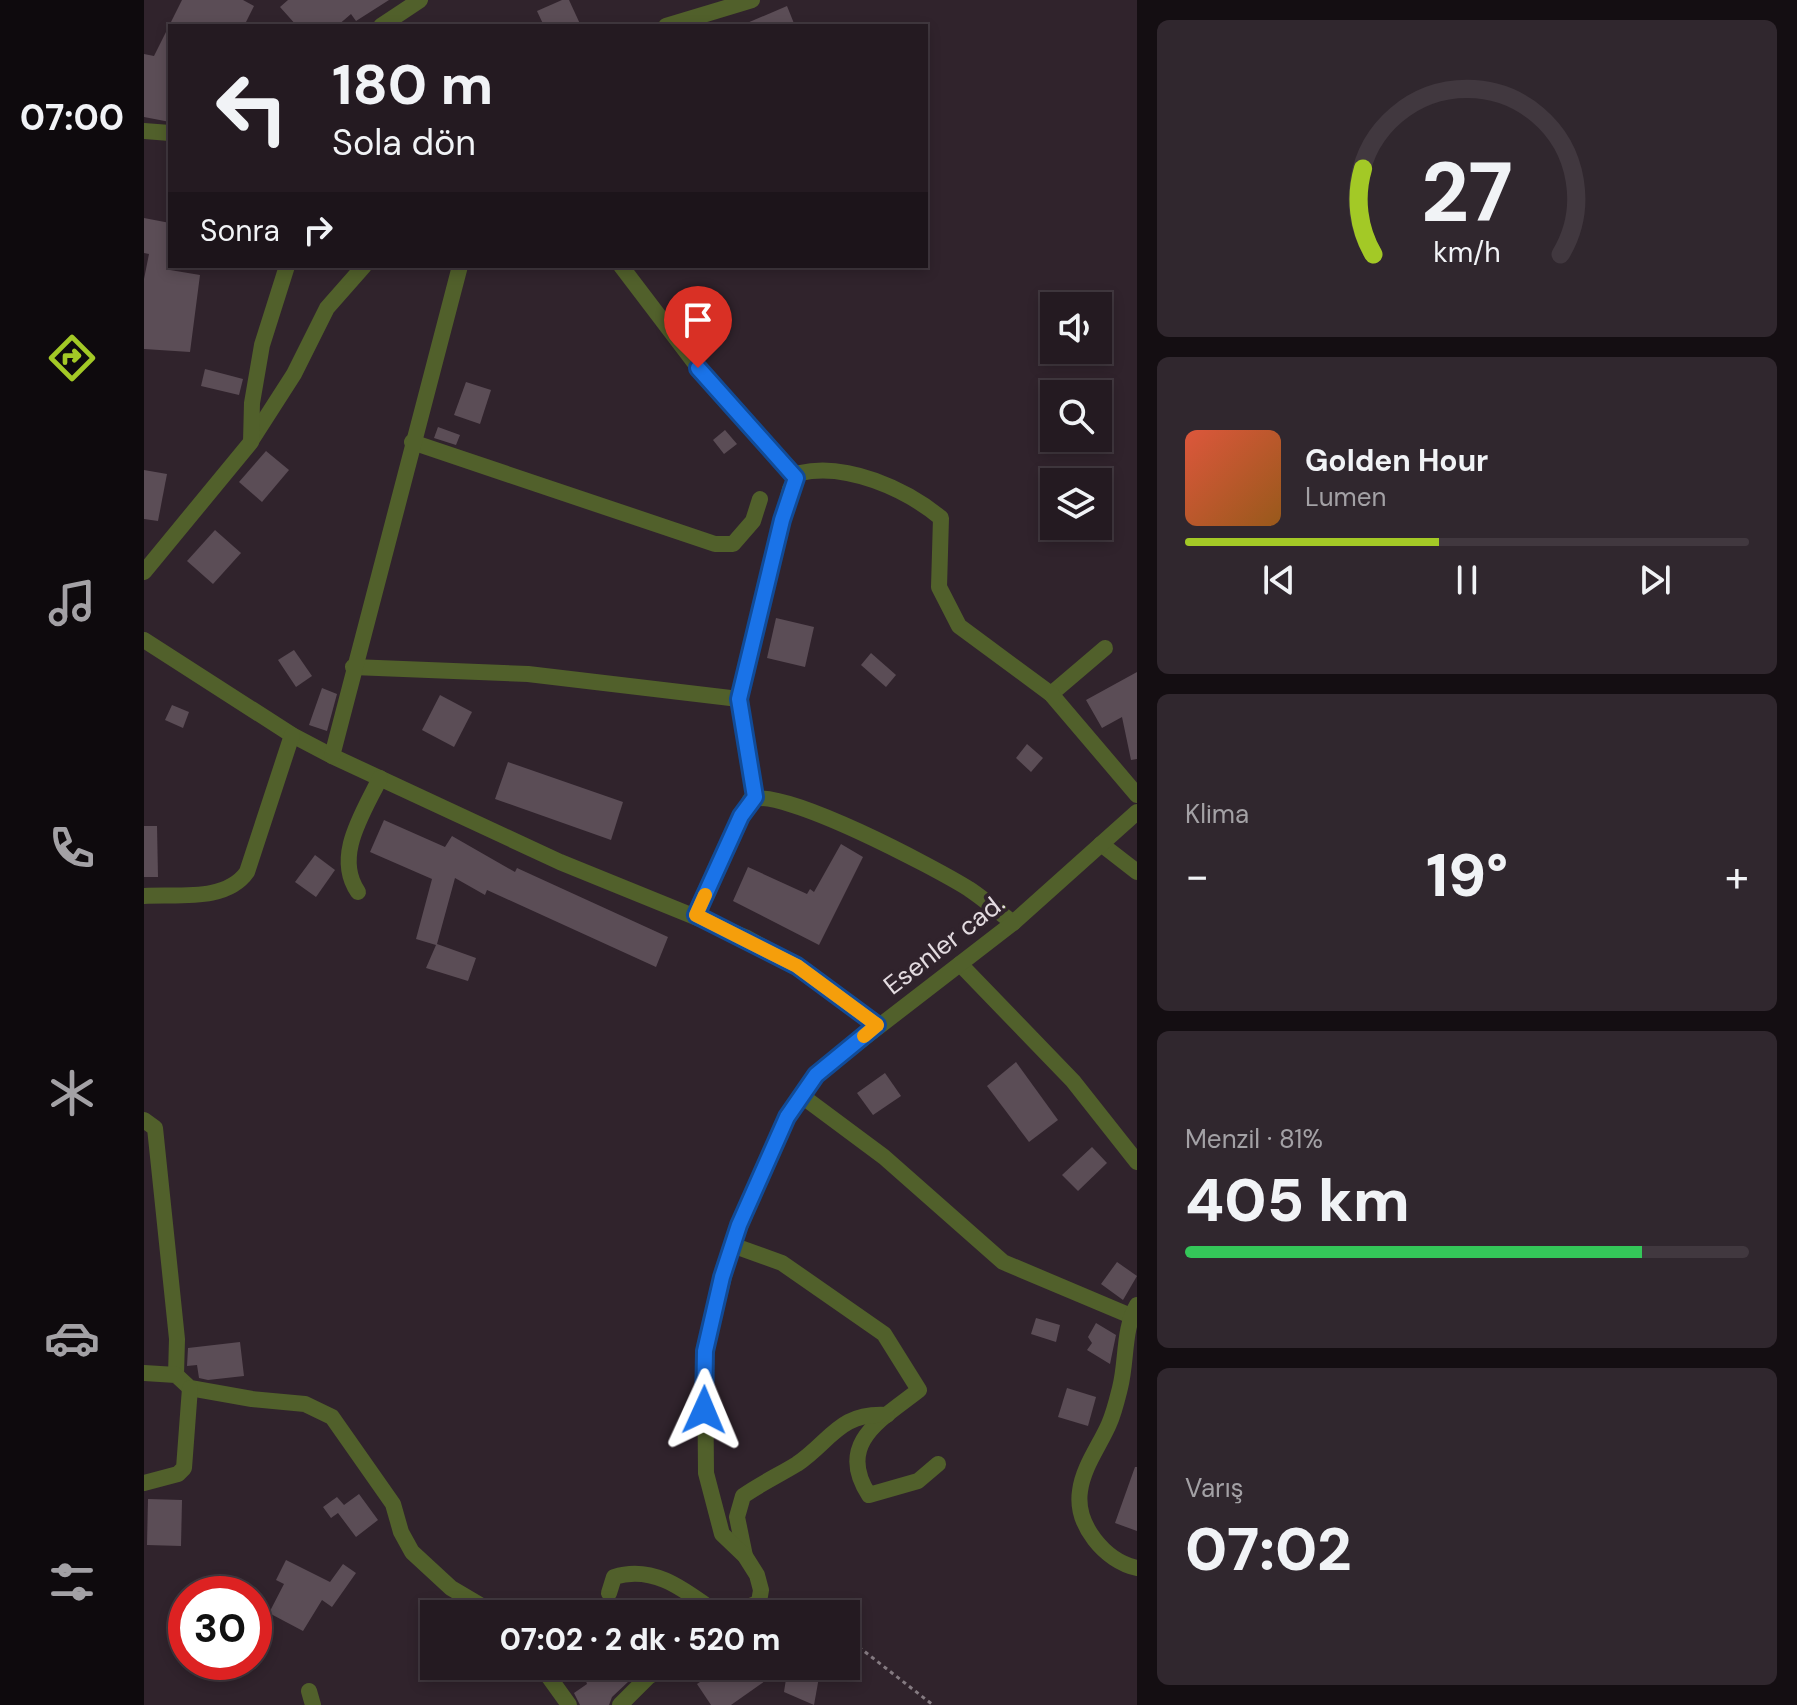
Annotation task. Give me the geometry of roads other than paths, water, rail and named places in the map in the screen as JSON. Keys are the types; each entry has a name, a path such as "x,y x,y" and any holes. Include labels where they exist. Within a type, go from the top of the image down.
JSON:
{"street":[{"path":"384,24 420,0"},
{"path":"673,24 752,0"},
{"path":"144,131 168,133"},
{"path":"251,442 252,403 262,345 286,268"},
{"path":"144,572 251,442 294,374 327,308 362,268"},
{"path":"332,756 459,268"},
{"path":"623,268 713,387 796,478"},
{"path":"412,442 715,544 733,544 744,535 760,499"},
{"path":"696,915 741,816 755,797 739,699 782,520 796,478 811,471 868,478 941,518 939,587 959,626 1051,694 1137,795"},
{"path":"144,640 292,735 560,862 696,915 797,966 877,1025"},
{"path":"1051,694 1105,648"},
{"path":"353,667 528,674 739,699"},
{"path":"144,896 220,892 241,881 247,872 292,735"},
{"path":"358,892 348,867 350,844 380,778"},
{"path":"755,797 788,801 856,830 967,888 1013,923"},
{"name":"Esenler cad.","path":"758,1600 761,1590 757,1575 745,1556 722,1534 706,1473 705,1351 732,1245 787,1117 816,1075 1013,923 1137,812"},
{"path":"1101,844 1137,872"},
{"path":"960,964 1073,1081 1137,1162"},
{"path":"802,1096 884,1157 1003,1262 1134,1310 1123,1376 1111,1421 1079,1492 1083,1514 1095,1542 1110,1557 1137,1568"},
{"path":"144,1120 155,1128 177,1339 176,1375"},
{"path":"732,1245 782,1263 884,1334 919,1390 876,1423 854,1460 859,1480 869,1495 918,1481 938,1464"},
{"path":"144,1373 176,1375 190,1388 305,1404 332,1417 393,1504 401,1532 412,1552 451,1588 471,1600"},
{"path":"144,1483 178,1474 184,1468 190,1388"},
{"path":"745,1556 737,1517 743,1496 798,1463 823,1439 853,1418 887,1415"},
{"path":"609,1593 614,1577 630,1572 668,1580 697,1600"},
{"path":"551,1680 569,1705"},
{"path":"620,1705 645,1680"}]}
